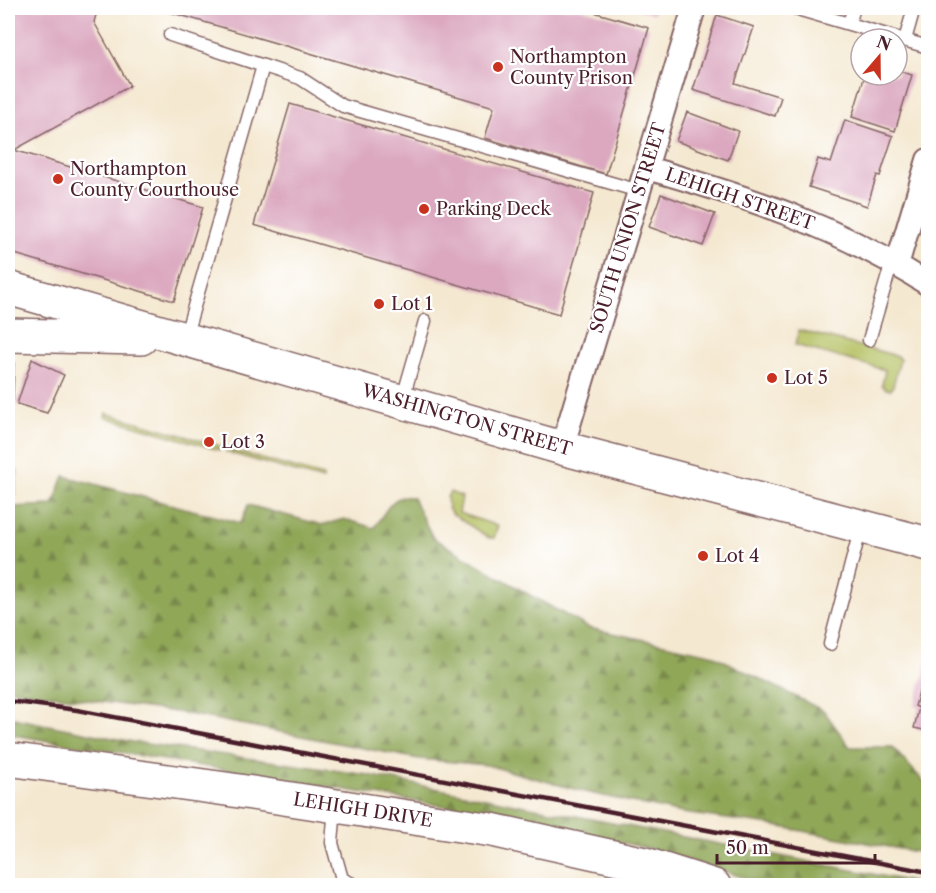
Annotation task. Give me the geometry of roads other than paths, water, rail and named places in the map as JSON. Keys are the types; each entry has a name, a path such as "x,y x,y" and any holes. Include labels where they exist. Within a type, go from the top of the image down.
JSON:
{"main road":[{"name":"WASHINGTON STREET","path":"15,290 562,448 928,544"},
{"path":"8,334 14,327 15,290"},
{"path":"8,334 185,339"},
{"name":"LEHIGH DRIVE","path":"8,759 492,831 645,864 714,885"}],"street":[{"name":"SOUTH UNION STREET","path":"562,448 694,8"},
{"path":"894,263 928,160"},
{"name":"LEHIGH STREET","path":"646,168 772,206 850,239 928,284"}],"lane":[{"path":"794,8 860,27"},
{"path":"849,24 854,8"},
{"path":"909,27 914,8"},
{"path":"170,35 300,78 343,106 639,191"},
{"path":"909,41 928,47"},
{"path":"185,339 263,66"},
{"path":"869,340 894,263"},
{"path":"402,401 425,321"},
{"path":"830,644 861,527"},
{"path":"336,806 332,843 342,879 357,885"}],"railway":[{"path":"8,701 77,710 928,872"}],"place":[{"name":"Northampton County Prison","path":"498,67"},
{"name":"Northampton County Courthouse","path":"58,179"},
{"name":"Parking Deck","path":"424,209"},
{"name":"Lot 1","path":"379,304"},
{"name":"Lot 5","path":"772,378"},
{"name":"Lot 3","path":"209,442"},
{"name":"Lot 4","path":"703,556"}]}
